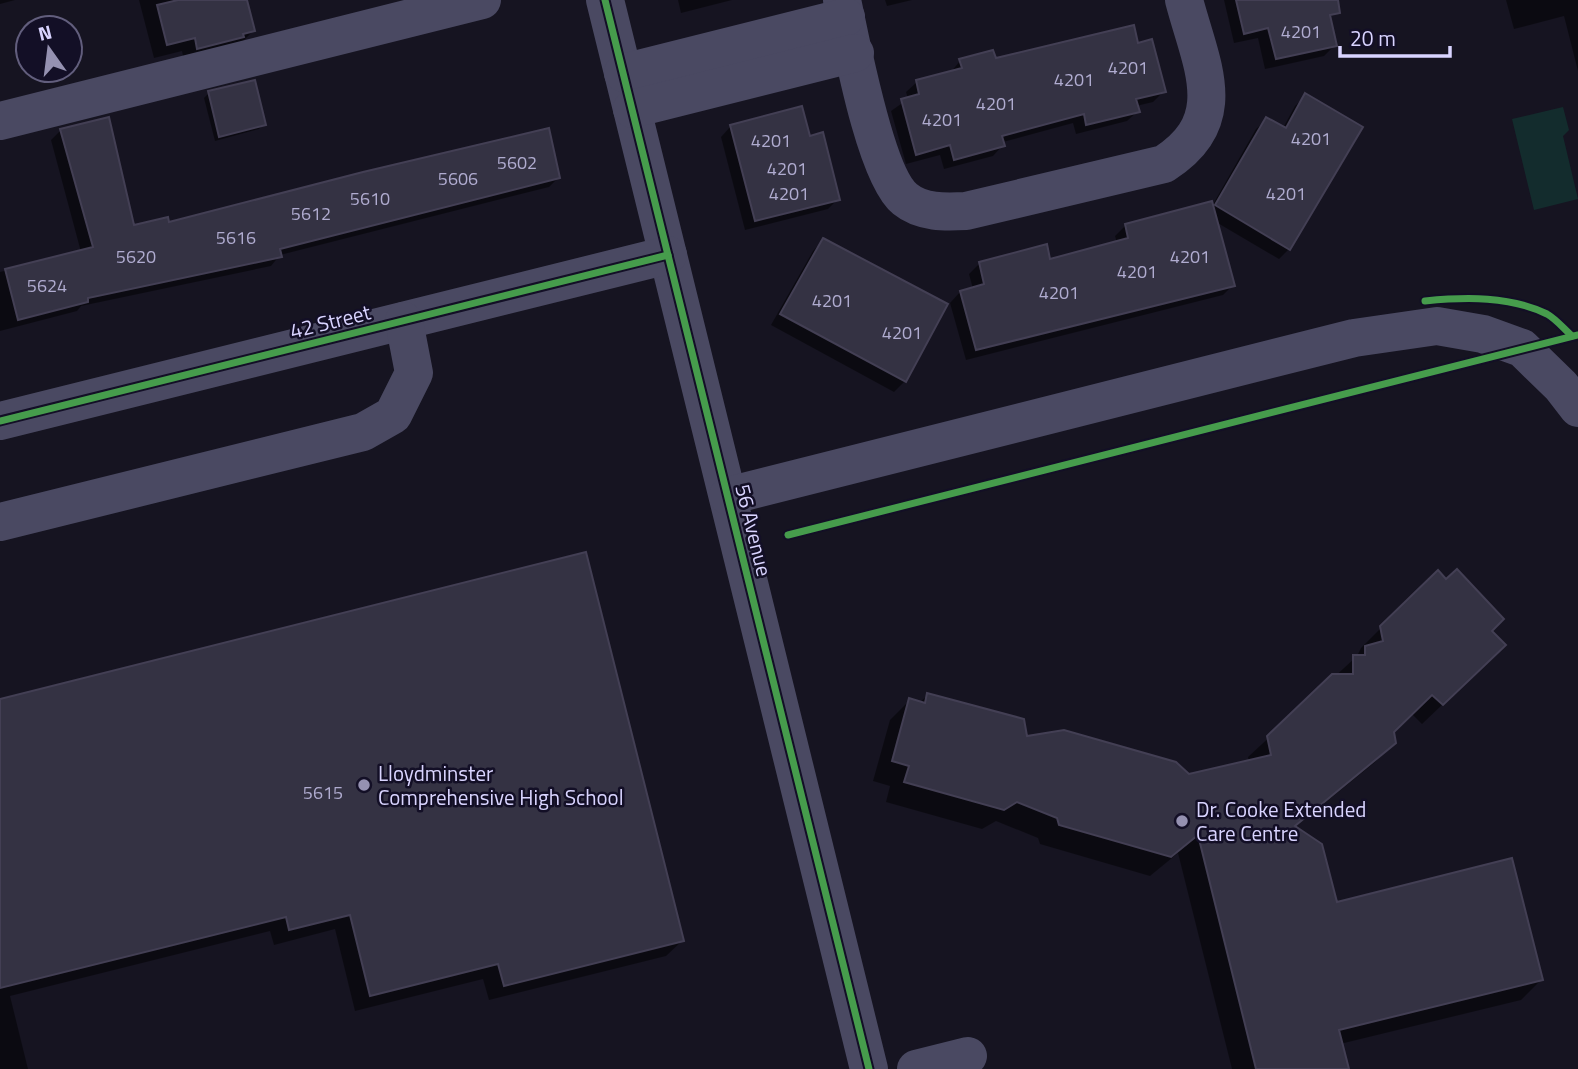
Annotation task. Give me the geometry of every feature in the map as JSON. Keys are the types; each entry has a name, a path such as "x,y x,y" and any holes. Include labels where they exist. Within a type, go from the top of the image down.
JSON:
{"street":[{"path":"0,121 482,0"},
{"name":"56 Avenue","path":"605,0 869,1069"},
{"path":"627,91 844,8 890,181 905,199 934,212 967,211 1164,164 1181,153 1198,136 1207,111 1206,82 1184,0"},
{"path":"627,91 855,53"},
{"name":"42 Street","path":"0,421 668,255"},
{"path":"0,522 363,432 393,415 414,373 404,321"},
{"path":"728,496 1354,338 1437,326 1483,334 1522,348 1561,386 1578,408"},
{"path":"916,1069 968,1056"}],"green space":[{"path":"1563,107 1569,130 1563,136 1578,199 1534,210 1512,119"}],"building":[{"path":"178,0 247,0 255,31 243,34 244,37 197,49 195,38 167,45 157,5"},
{"path":"1236,0 1338,0 1340,13 1330,15 1337,46 1276,59 1268,28 1244,34"},
{"path":"1134,25 1138,43 1152,39 1166,92 1136,99 1140,112 1086,125 1084,114 1002,136 1005,146 954,160 950,145 916,155 901,99 919,94 916,80 962,68 959,59 993,50 996,58"},
{"path":"255,80 266,125 219,137 208,91"},
{"path":"1305,93 1363,127 1290,250 1215,205 1266,117 1286,128"},
{"path":"802,106 810,136 823,132 840,200 755,221 730,125"},
{"path":"109,117 134,225 168,217 169,222 549,128 560,178 280,249 282,257 88,298 88,302 18,320 5,269 93,247 60,129"},
{"path":"1212,201 1235,286 976,350 960,291 984,284 979,262 1047,244 1050,259 1128,238 1125,224"},
{"path":"823,238 948,304 906,382 780,314"},
{"name":"Lloydminster Comprehensive High School","path":"586,552 684,941 504,986 498,964 370,996 350,915 289,930 286,917 0,988 0,699"},
{"name":"Dr. Cooke Extended Care Centre","path":"1457,569 1504,619 1492,631 1506,645 1443,705 1432,695 1394,732 1396,743 1295,826 1322,844 1337,902 1512,858 1543,980 1339,1030 1349,1069 1256,1069 1198,835 1171,857 1059,825 1057,818 1017,802 1004,810 904,782 909,766 892,761 909,698 925,703 927,693 1024,719 1027,736 1064,730 1176,762 1189,774 1271,755 1267,736 1332,674 1353,674 1353,655 1365,655 1365,646 1383,641 1380,626 1438,570 1446,579"}],"cycle path":[{"path":"605,0 869,1069"},
{"path":"0,421 668,255"},
{"path":"1425,301 1472,299 1518,304 1547,314 1572,336"},
{"path":"788,535 1578,335"}],"place":[{"name":"Lloydminster Comprehensive High School","path":"364,785"},
{"name":"Dr. Cooke Extended Care Centre","path":"1182,821"}]}
